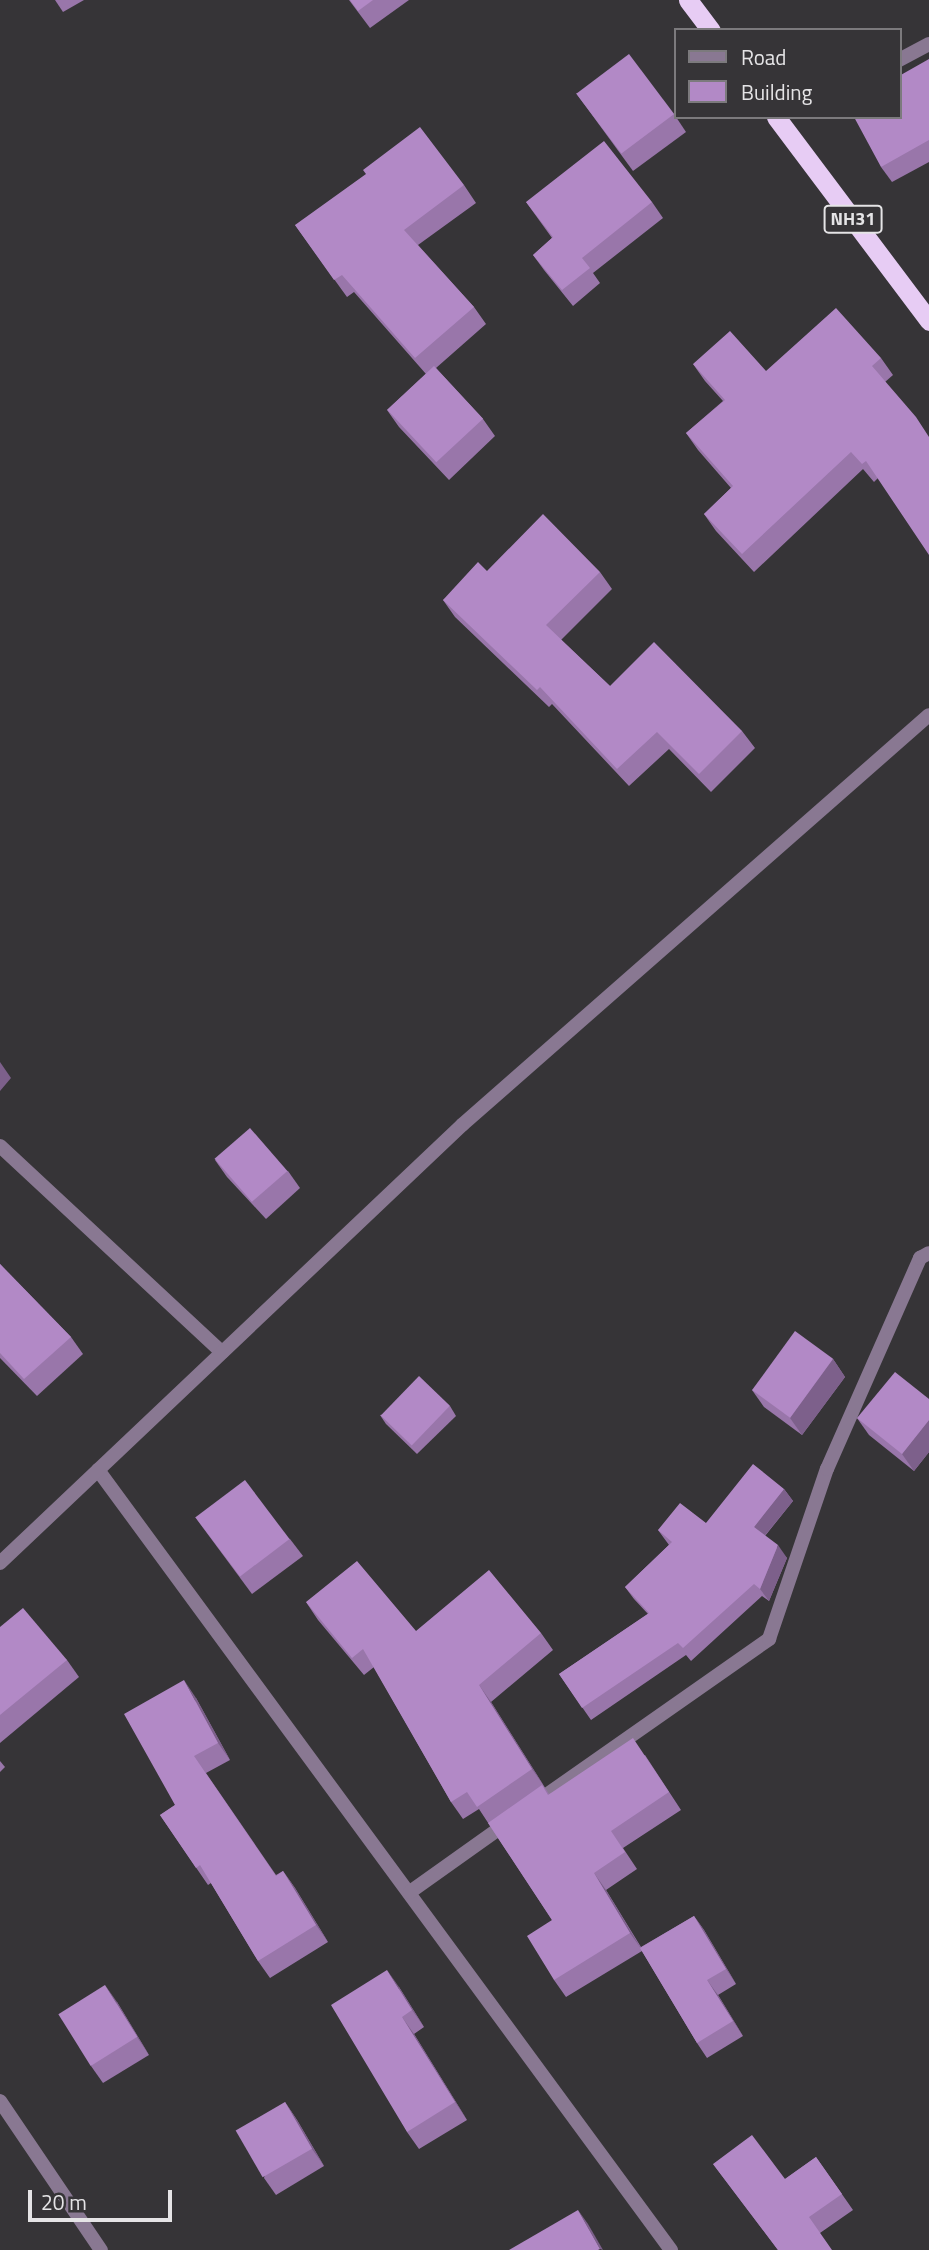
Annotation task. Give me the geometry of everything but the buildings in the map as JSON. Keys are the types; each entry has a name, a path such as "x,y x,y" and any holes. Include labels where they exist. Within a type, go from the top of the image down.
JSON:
{"highway":[{"path":"688,0 709,28"},
{"name":"NH31","path":"784,120 929,321"}],"street":[{"path":"901,59 929,44"},
{"path":"0,1563 462,1125 929,715"},
{"path":"0,1146 222,1352"},
{"path":"410,1892 769,1639 827,1469 920,1258 929,1254"},
{"path":"98,1470 671,2250"},
{"path":"0,2101 101,2250"}]}
